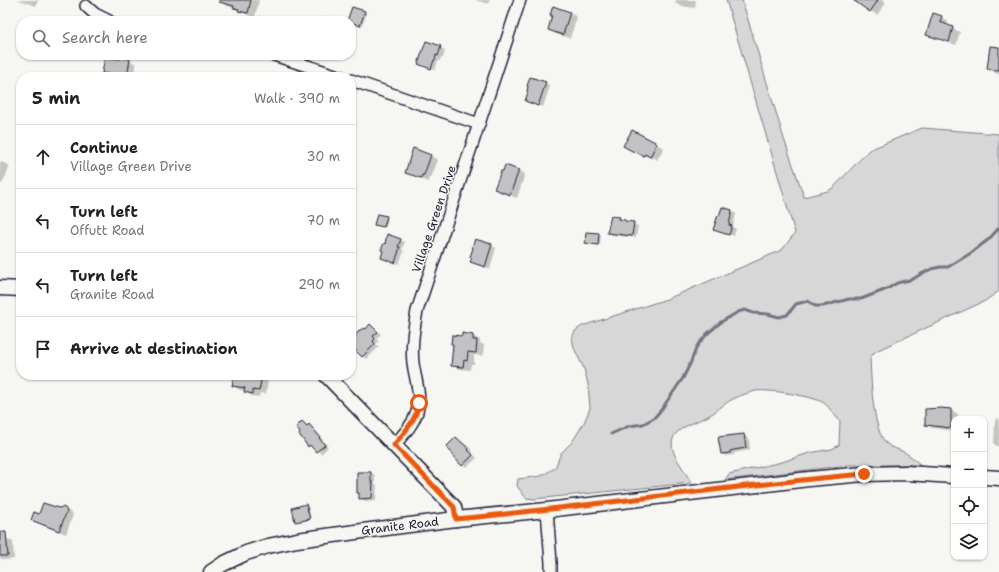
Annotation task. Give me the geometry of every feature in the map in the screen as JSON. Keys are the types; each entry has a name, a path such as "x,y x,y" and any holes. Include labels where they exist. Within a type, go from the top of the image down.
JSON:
{"street":[{"name":"Village Green Drive","path":"394,445 410,425 417,411 419,393 413,364 412,346 417,311 520,0"},
{"path":"86,6 99,16"},
{"path":"289,60 326,72"},
{"path":"356,82 479,124"},
{"path":"0,288 16,289"},
{"path":"331,380 454,507 456,519"},
{"name":"Granite Road","path":"211,572 223,564 246,553 268,546 297,540 456,519 856,475 906,473 951,476"},
{"path":"987,477 999,478"},
{"path":"547,510 552,564 551,572"}],"shaded area":[{"path":"726,0 742,0 784,139 804,197 828,191 834,187 869,150 922,128 999,134 999,291 985,301 876,351 870,357 873,403 878,428 882,437 887,444 911,456 921,465 849,465 725,480 729,474 782,462 809,453 832,449 839,445 840,421 824,403 819,400 791,394 770,391 755,391 731,400 713,413 683,428 675,435 672,444 675,456 691,483 534,499 526,498 517,486 518,479 541,476 555,468 561,453 572,442 584,423 590,408 588,384 584,369 574,348 572,338 575,331 582,326 667,299 782,250 795,233"}],"building":[{"path":"219,0 251,0 248,13 238,11 239,9 233,8 234,6 219,2"},
{"path":"853,0 878,0 870,12"},
{"path":"553,6 570,12 563,35 548,30"},
{"path":"352,7 365,11 360,26 356,24 356,16 349,16"},
{"path":"933,13 942,16 940,22 953,27 949,42 926,35"},
{"path":"426,41 441,46 438,56 436,55 431,69 418,64"},
{"path":"990,46 999,47 999,70 987,69"},
{"path":"104,60 130,60 128,72 102,72"},
{"path":"530,77 546,82 538,106 525,101"},
{"path":"632,130 657,143 650,157 645,154 644,156 634,152 623,146"},
{"path":"413,148 431,155 424,175 422,175 421,178 405,173"},
{"path":"505,165 519,170 510,195 494,189"},
{"path":"722,207 732,210 729,225 732,226 729,235 713,230"},
{"path":"377,214 387,216 384,227 374,225"},
{"path":"611,216 620,217 619,219 625,221 634,222 632,236 607,233"},
{"path":"586,232 599,233 598,245 585,243"},
{"path":"387,234 401,239 395,263 381,258 383,251 381,250 384,243 385,244"},
{"path":"475,239 492,244 485,267 470,262 472,258 470,257 472,247"},
{"path":"370,324 378,332 373,336 375,339 373,341 375,344 362,357 356,351 356,334 360,330 364,328 366,329"},
{"path":"462,333 473,335 473,340 477,340 476,353 468,352 467,361 464,360 463,367 451,366 453,344 451,344 452,335 462,336"},
{"path":"233,380 261,380 259,391 253,390 253,394 244,392 245,388 232,386"},
{"path":"925,409 951,409 951,428 925,425"},
{"path":"302,421 307,426 309,424 325,445 316,452 310,445 308,447 299,434 300,433 296,427"},
{"path":"744,434 746,448 721,454 718,437"},
{"path":"456,437 469,449 468,450 473,455 462,466 446,447"},
{"path":"357,472 371,472 371,482 373,482 372,498 359,499 359,493 357,493"},
{"path":"43,503 59,508 65,508 67,511 59,531 31,520 34,512 39,514"},
{"path":"306,504 310,519 295,522 292,508"},
{"path":"0,532 6,532 8,556 0,556"}],"waterway":[{"path":"611,434 629,426 643,424 654,418 683,378 697,346 707,334 721,322 738,312 745,310 753,313 768,314 779,317 787,315 796,304 808,301 815,306 823,306 849,299 861,299 887,289 897,283 913,279 932,269 948,267 971,253 989,239 999,228"}],"route":[{"path":"419,403 410,425 394,445 454,507 456,519 864,474"}]}
